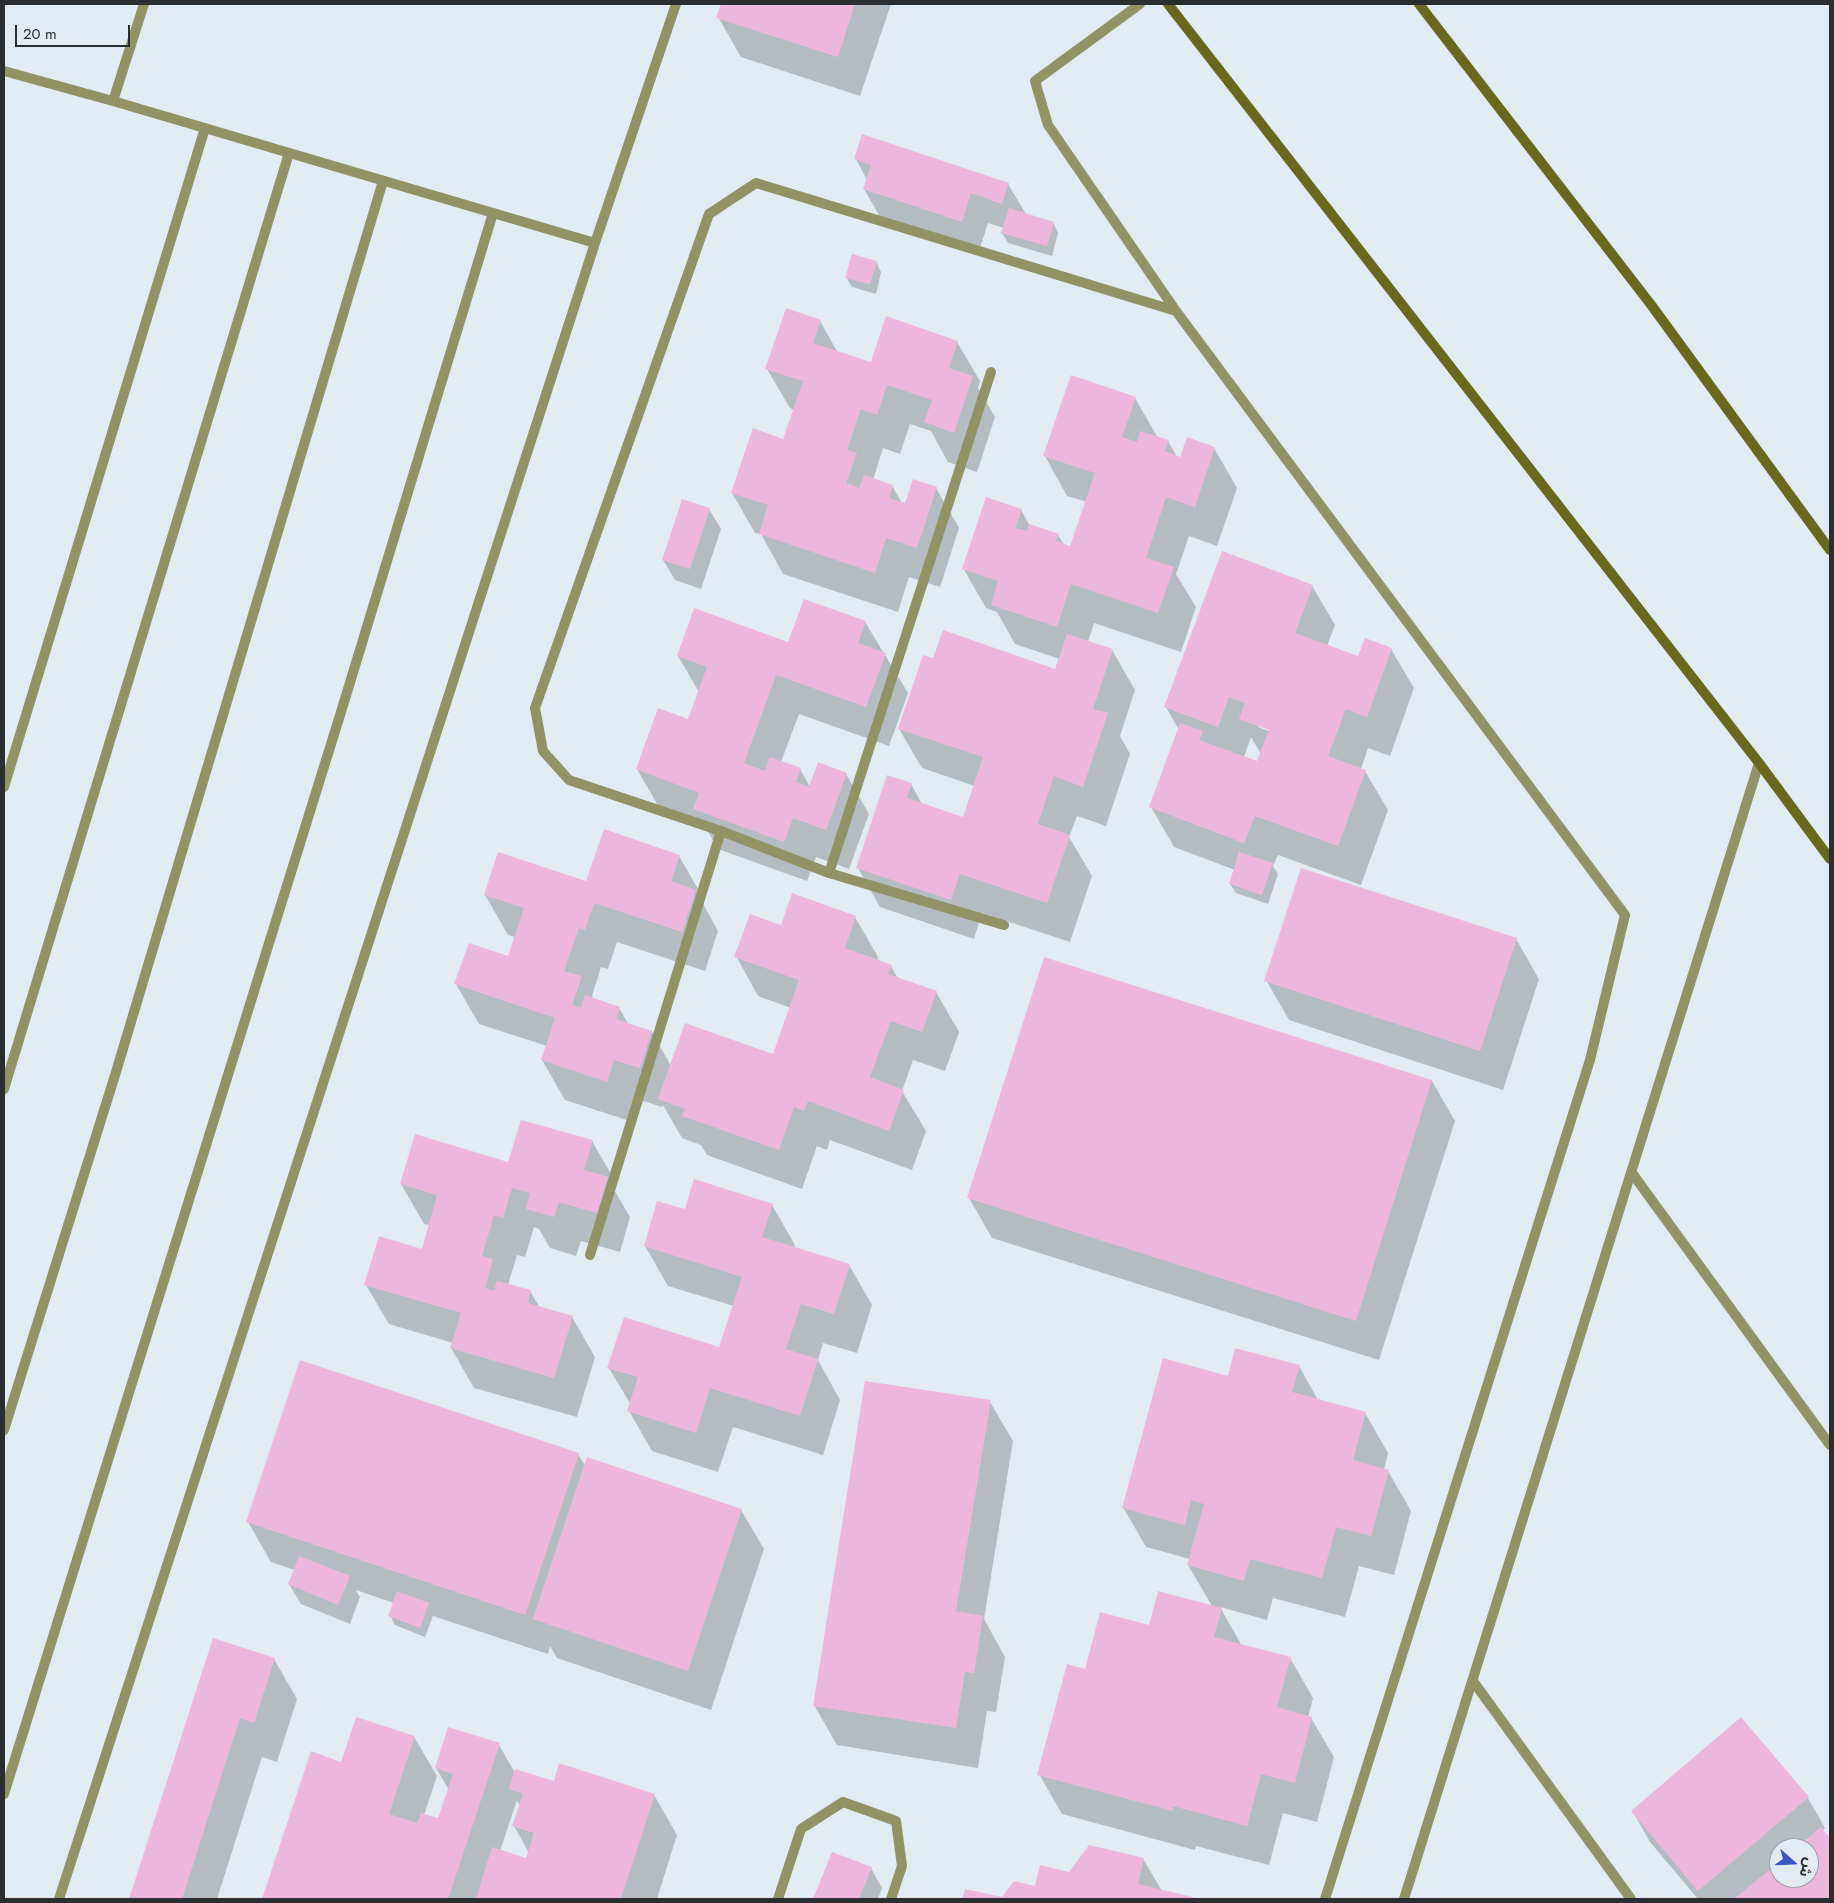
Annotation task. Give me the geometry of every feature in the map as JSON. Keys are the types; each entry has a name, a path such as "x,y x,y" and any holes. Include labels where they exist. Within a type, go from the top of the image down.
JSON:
{"street":[{"path":"113,101 144,4"},
{"path":"60,1899 595,243 676,4"},
{"path":"1140,4 1035,81 1048,125 1176,311 1625,915 1590,1060 1325,1899"},
{"path":"1168,4 1759,763 1830,859"},
{"path":"1419,4 1652,306 1830,550"},
{"path":"4,71 113,101 595,243"},
{"path":"4,787 205,128"},
{"path":"4,1089 289,153"},
{"path":"4,1430 116,1072 383,181"},
{"path":"1004,925 829,873 721,831 569,780 543,751 534,708 709,214 756,183 1176,311"},
{"path":"4,1794 341,712 493,213"},
{"path":"829,873 991,372"},
{"path":"1404,1899 1759,763"},
{"path":"590,1255 721,831"},
{"path":"1632,1173 1830,1445"},
{"path":"1473,1681 1631,1899"},
{"path":"778,1899 801,1829 843,1802 896,1821 902,1866 891,1899"}],"building":[{"path":"721,4 855,4 838,57 716,18"},
{"path":"862,134 1009,183 1002,204 971,193 962,222 863,189 871,165 854,159"},
{"path":"1009,208 1054,222 1047,246 1001,233"},
{"path":"852,254 877,261 870,284 845,278"},
{"path":"786,308 821,320 813,343 871,362 886,316 958,341 949,368 973,376 954,433 924,422 932,400 887,385 877,415 861,409 847,450 857,453 846,483 859,488 864,475 893,485 889,498 905,503 913,479 937,487 917,548 886,538 875,573 759,534 768,505 731,493 753,428 783,439 803,381 765,369"},
{"path":"1071,375 1136,397 1122,437 1137,442 1140,431 1169,440 1165,451 1180,457 1187,437 1215,447 1195,507 1166,497 1146,558 1174,567 1158,613 1071,584 1057,627 991,605 998,581 962,569 986,497 1022,509 1015,528 1027,531 1029,524 1059,534 1056,541 1070,546 1095,473 1043,456"},
{"path":"682,499 710,508 690,569 662,560"},
{"path":"1222,551 1313,585 1295,633 1358,656 1365,638 1392,648 1367,717 1346,709 1328,756 1366,770 1338,846 1255,816 1244,843 1149,807 1180,723 1203,731 1199,740 1257,761 1269,730 1239,719 1245,703 1229,697 1218,727 1164,707"},
{"path":"804,599 866,621 858,643 886,653 866,707 776,675 744,763 765,771 770,757 801,768 796,782 809,787 818,762 847,773 826,830 793,818 784,842 693,809 699,793 636,769 658,708 688,719 707,667 677,656 694,608 788,642"},
{"path":"943,630 1055,669 1067,634 1113,649 1093,709 1108,713 1083,787 1054,776 1038,824 1070,835 1047,903 960,874 951,900 856,868 887,775 912,783 907,798 963,817 983,757 898,729 923,655 933,658"},
{"path":"604,829 680,855 671,881 696,890 682,932 594,903 585,930 579,928 564,971 582,976 572,1005 581,1008 585,995 620,1007 616,1019 652,1031 640,1068 614,1060 607,1082 541,1060 555,1018 454,984 469,943 508,956 524,908 484,895 498,852 586,881"},
{"path":"1239,852 1273,863 1262,895 1229,884"},
{"path":"1301,868 1517,938 1480,1051 1264,981"},
{"path":"792,893 856,916 845,948 892,965 888,974 937,991 922,1032 891,1021 870,1077 904,1090 889,1131 808,1101 804,1111 794,1107 779,1150 682,1116 685,1109 658,1099 685,1023 773,1054 799,980 734,957 750,914 781,925"},
{"path":"1044,957 1432,1080 1356,1321 967,1198"},
{"path":"521,1120 593,1140 584,1170 608,1177 597,1213 559,1202 554,1217 526,1209 530,1193 512,1188 503,1218 494,1215 482,1256 493,1259 485,1288 494,1291 497,1281 531,1290 528,1303 573,1316 554,1378 450,1348 461,1313 364,1285 379,1236 422,1249 437,1195 400,1184 415,1134 508,1162"},
{"path":"694,1179 773,1204 762,1237 850,1264 834,1314 801,1304 786,1349 818,1359 800,1416 710,1388 696,1433 627,1411 638,1377 607,1368 624,1317 719,1347 742,1277 644,1246 657,1201 685,1209"},
{"path":"1235,1348 1300,1365 1292,1392 1366,1412 1353,1460 1389,1470 1371,1536 1336,1527 1322,1578 1250,1559 1244,1581 1187,1565 1204,1504 1191,1500 1185,1525 1122,1508 1163,1358 1228,1376"},
{"path":"300,1360 579,1453 525,1615 246,1522"},
{"path":"865,1381 991,1400 956,1611 983,1616 974,1673 965,1672 956,1728 813,1706"},
{"path":"587,1457 742,1509 688,1671 533,1619"},
{"path":"299,1556 350,1576 338,1605 288,1584"},
{"path":"397,1591 429,1603 420,1628 388,1616"},
{"path":"1158,1591 1222,1608 1214,1637 1291,1657 1277,1707 1312,1717 1295,1783 1261,1774 1247,1826 1173,1806 1173,1811 1037,1775 1067,1664 1085,1669 1100,1612 1149,1625"},
{"path":"213,1638 275,1658 254,1723 240,1718 182,1899 129,1899"},
{"path":"356,1717 415,1736 389,1814 417,1823 421,1813 438,1818 453,1774 435,1768 448,1727 500,1743 448,1899 262,1899 311,1751 341,1762"},
{"path":"1741,1717 1809,1797 1698,1891 1631,1811"},
{"path":"559,1763 655,1794 621,1899 476,1899 492,1847 526,1858 534,1833 512,1826 523,1794 509,1789 515,1769 554,1781"},
{"path":"1821,1827 1830,1838 1830,1899 1734,1899 1769,1870 1769,1888 1819,1888 1819,1838 1808,1838"},
{"path":"1089,1845 1144,1858 1138,1884 1201,1899 962,1899 965,1889 1002,1897 1014,1881 1035,1886 1040,1865 1069,1872"},
{"path":"832,1852 872,1867 859,1899 813,1899"}]}
